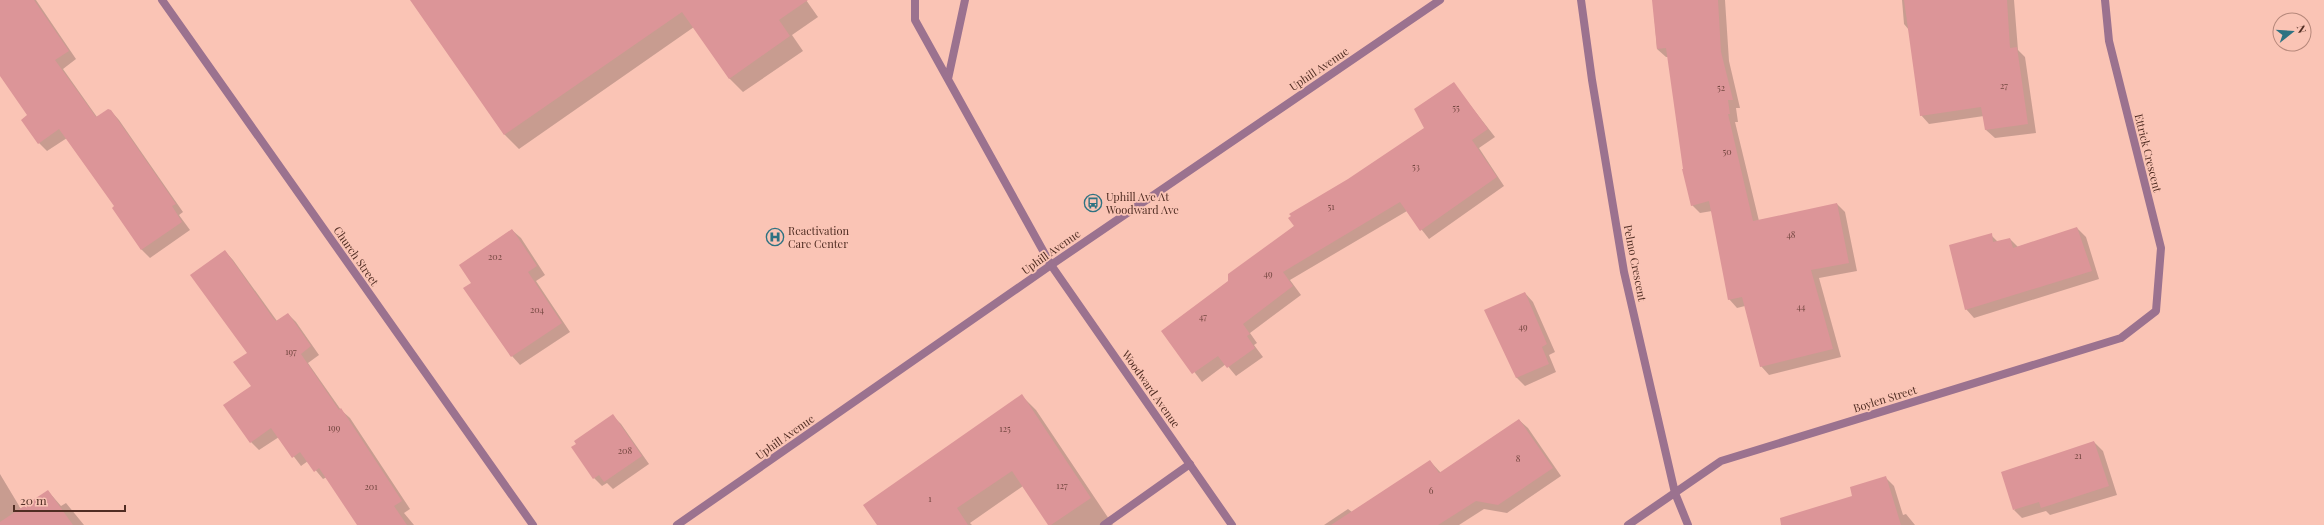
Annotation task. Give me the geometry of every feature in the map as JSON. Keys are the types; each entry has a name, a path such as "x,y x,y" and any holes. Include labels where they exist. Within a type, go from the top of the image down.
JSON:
{"street":[{"name":"Church Street","path":"162,0 533,525"},
{"name":"Woodward Avenue","path":"915,0 915,20 1051,265 1232,525"},
{"path":"948,79 965,0"},
{"name":"Uphill Avenue","path":"678,525 1051,265 1440,0"},
{"name":"Pelmo Crescent","path":"1581,0 1592,80 1624,272 1675,493 1688,525"},
{"name":"Ettrick Crescent","path":"2105,0 2109,41 2161,248 2156,311"},
{"name":"Boylen Street","path":"1628,525 1720,461 2121,338 2156,311"},
{"path":"1104,525 1190,464"}],"building":[{"path":"0,0 34,0 69,51 55,60 96,117 108,109 111,110 176,204 172,206 182,222 141,250 112,208 114,206 59,129 38,144 21,120 27,115 0,76"},
{"path":"410,0 808,0 779,20 790,36 729,79 682,12 504,135"},
{"path":"1652,0 1718,0 1721,52 1733,100 1728,100 1730,114 1728,114 1753,221 1837,203 1849,263 1811,270 1833,349 1760,367 1742,297 1728,300 1709,201 1691,206 1682,169 1666,48 1657,49"},
{"path":"1904,0 2007,0 2010,48 2017,47 2028,124 1985,130 1981,107 1920,116"},
{"path":"1454,82 1488,129 1472,140 1497,177 1420,231 1400,202 1283,272 1293,286 1243,324 1250,334 1247,336 1255,348 1227,368 1218,356 1192,374 1161,331 1228,281 1228,274 1294,226 1288,218 1291,216 1289,214 1348,179 1424,128 1414,109"},
{"path":"2077,227 2092,271 1965,310 1949,245 1992,233 1993,242 2010,238 2013,248"},
{"path":"512,229 537,266 528,272 562,323 511,357 463,288 471,283 459,265"},
{"path":"225,250 273,318 276,321 288,313 311,346 301,354 339,410 341,408 402,501 394,506 407,525 357,525 319,468 314,472 300,452 292,458 271,428 250,443 223,405 251,386 233,362 247,353 190,275"},
{"path":"1525,292 1547,344 1542,347 1549,364 1516,378 1484,310"},
{"path":"1022,394 1091,498 1051,525 1048,525 1012,471 957,508 968,525 877,525 863,505"},
{"path":"613,414 642,456 604,482 599,475 593,479 571,447 576,444 574,441"},
{"path":"1519,419 1553,468 1498,505 1476,501 1438,525 1331,525 1430,460 1439,473"},
{"path":"2094,441 2109,486 2041,508 2039,502 2013,510 2001,472"},
{"path":"1886,476 1901,525 1781,525 1780,518 1852,496 1850,487"},
{"path":"48,490 73,525 0,525 0,522"}],"place":[{"name":"Uphill Ave At Woodward Ave","path":"1093,203"},
{"name":"Reactivation Care Center","path":"775,237"}]}
